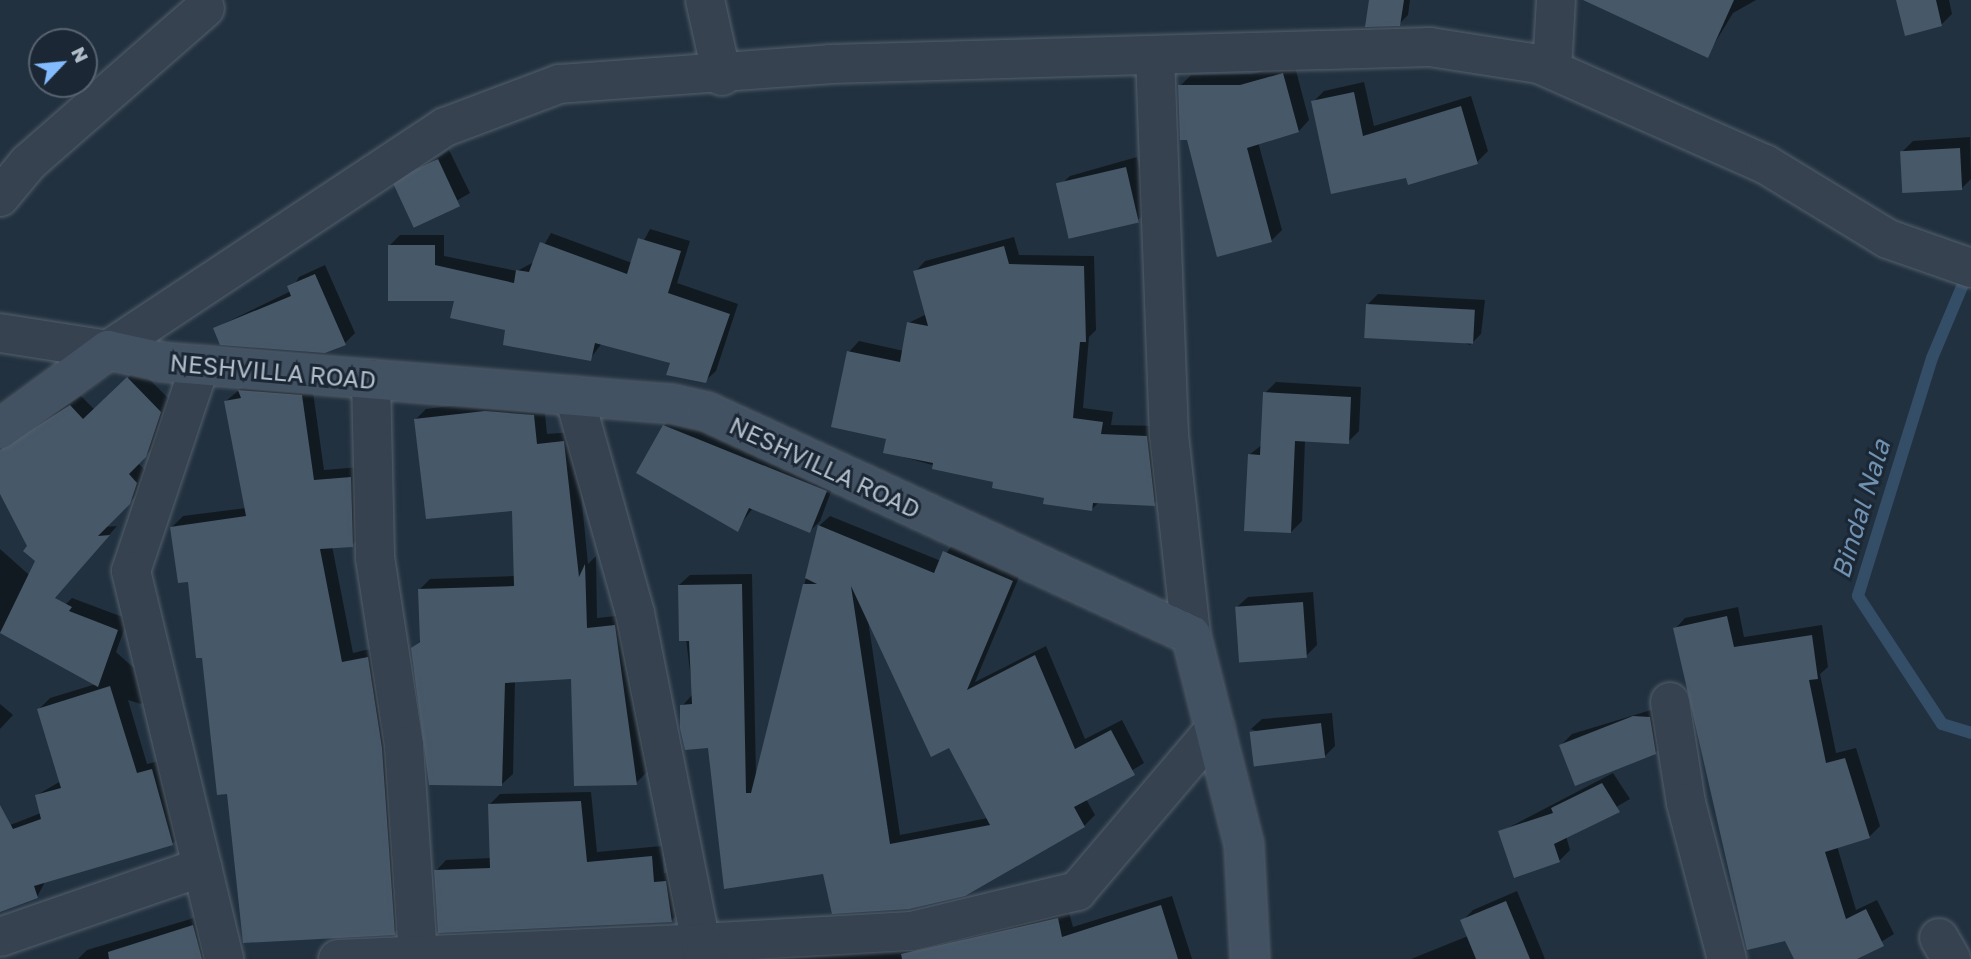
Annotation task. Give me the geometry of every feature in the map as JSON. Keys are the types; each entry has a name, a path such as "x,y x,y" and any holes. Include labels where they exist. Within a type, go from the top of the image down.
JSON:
{"street":[{"path":"705,0 722,76"},
{"path":"1552,69 1556,0"},
{"path":"0,197 28,163 205,8"},
{"path":"0,429 108,350 474,113 559,84 722,76 830,64 1430,47 1552,69 1765,164 1888,239 1958,264"},
{"path":"1155,55 1169,435 1178,475 1191,635 1244,844 1250,959"},
{"path":"0,333 108,350"},
{"name":"NESHVILLA ROAD","path":"108,350 200,365 575,396 707,412 1191,635"},
{"path":"200,365 131,571 224,959"},
{"path":"371,379 375,558 404,746 418,956"},
{"path":"575,396 635,613 702,951"},
{"path":"1670,702 1686,803 1727,959"},
{"path":"338,959 702,951 912,931 1077,891 1215,729"},
{"path":"0,937 202,867"}],"building":[{"path":"1369,0 1404,0 1400,26 1365,27"},
{"path":"1583,0 1734,0 1708,58"},
{"path":"1896,0 1936,0 1942,26 1905,36"},
{"path":"1283,73 1299,132 1247,148 1272,242 1217,257 1187,140 1180,140 1178,85 1240,85"},
{"path":"1354,92 1363,136 1461,106 1478,164 1408,185 1406,178 1331,194 1311,101"},
{"path":"1960,148 1962,190 1902,193 1900,151"},
{"path":"438,159 460,206 414,228 392,181"},
{"path":"1126,167 1139,223 1069,239 1056,183"},
{"path":"638,238 681,251 668,293 730,314 706,383 666,375 670,363 595,343 591,361 503,345 505,330 450,318 454,301 388,301 388,245 435,245 435,265 514,283 516,270 529,272 540,242 627,274"},
{"path":"1004,246 1009,264 1084,266 1086,342 1080,342 1073,418 1103,422 1101,434 1147,436 1155,506 1093,503 1092,511 1043,504 1044,498 992,488 993,482 932,469 933,463 883,453 886,439 831,427 847,351 900,362 907,322 928,326 913,271"},
{"path":"315,274 346,345 325,353 220,345 213,328 291,296 287,286"},
{"path":"1366,304 1475,310 1473,344 1364,338"},
{"path":"127,377 161,412 146,457 129,474 137,483 130,504 98,536 110,535 55,598 72,607 69,611 118,630 98,687 0,633 35,561 23,551 27,546 0,494 0,450 70,405 83,419"},
{"path":"238,390 302,395 314,480 351,477 353,547 320,549 342,662 368,657 382,748 395,935 243,943 227,794 217,795 202,658 196,658 188,582 178,583 170,527 246,516 224,401 241,398"},
{"path":"1263,392 1351,397 1349,444 1295,441 1291,533 1244,531 1248,454 1260,455"},
{"path":"485,411 534,415 537,444 564,441 579,577 585,564 587,628 615,625 637,785 574,786 571,679 505,683 502,786 429,785 411,648 420,642 418,589 514,586 512,511 426,519 414,419"},
{"path":"663,425 827,491 810,533 749,508 738,532 636,473"},
{"path":"818,525 934,573 943,551 1013,581 967,690 1035,655 1075,749 1111,730 1135,775 1074,807 1085,827 965,896 909,909 832,914 823,874 724,889 708,748 685,750 680,728 680,705 692,704 689,641 679,641 678,585 742,584 746,793 751,793 803,584 817,584 805,578","holes":["851,586 931,757 949,748 990,825 890,844"]},
{"path":"1303,602 1307,658 1239,663 1235,607"},
{"path":"1727,616 1734,647 1812,635 1818,679 1809,680 1826,763 1845,758 1870,838 1825,852 1846,919 1866,909 1884,946 1857,959 1794,959 1785,941 1747,950 1673,628"},
{"path":"110,686 137,773 152,769 173,845 34,886 38,898 0,912 0,805 13,829 41,819 35,795 61,788 37,709"},
{"path":"1633,716 1650,717 1656,754 1575,786 1559,745"},
{"path":"1321,723 1325,758 1254,767 1250,732"},
{"path":"1602,783 1620,812 1554,844 1560,862 1514,878 1498,831 1553,813 1551,808"},
{"path":"581,801 587,862 652,856 654,882 666,881 672,922 438,933 434,870 490,868 488,804"},
{"path":"1506,901 1530,959 1476,959 1460,920"},
{"path":"1161,905 1178,959 902,959 901,954 1058,918 1062,937"},
{"path":"193,925 202,959 109,959 108,952"}],"waterway":[{"name":"Bindal Nala","path":"1969,270 1932,358 1858,596 1942,724 1971,733"}]}
